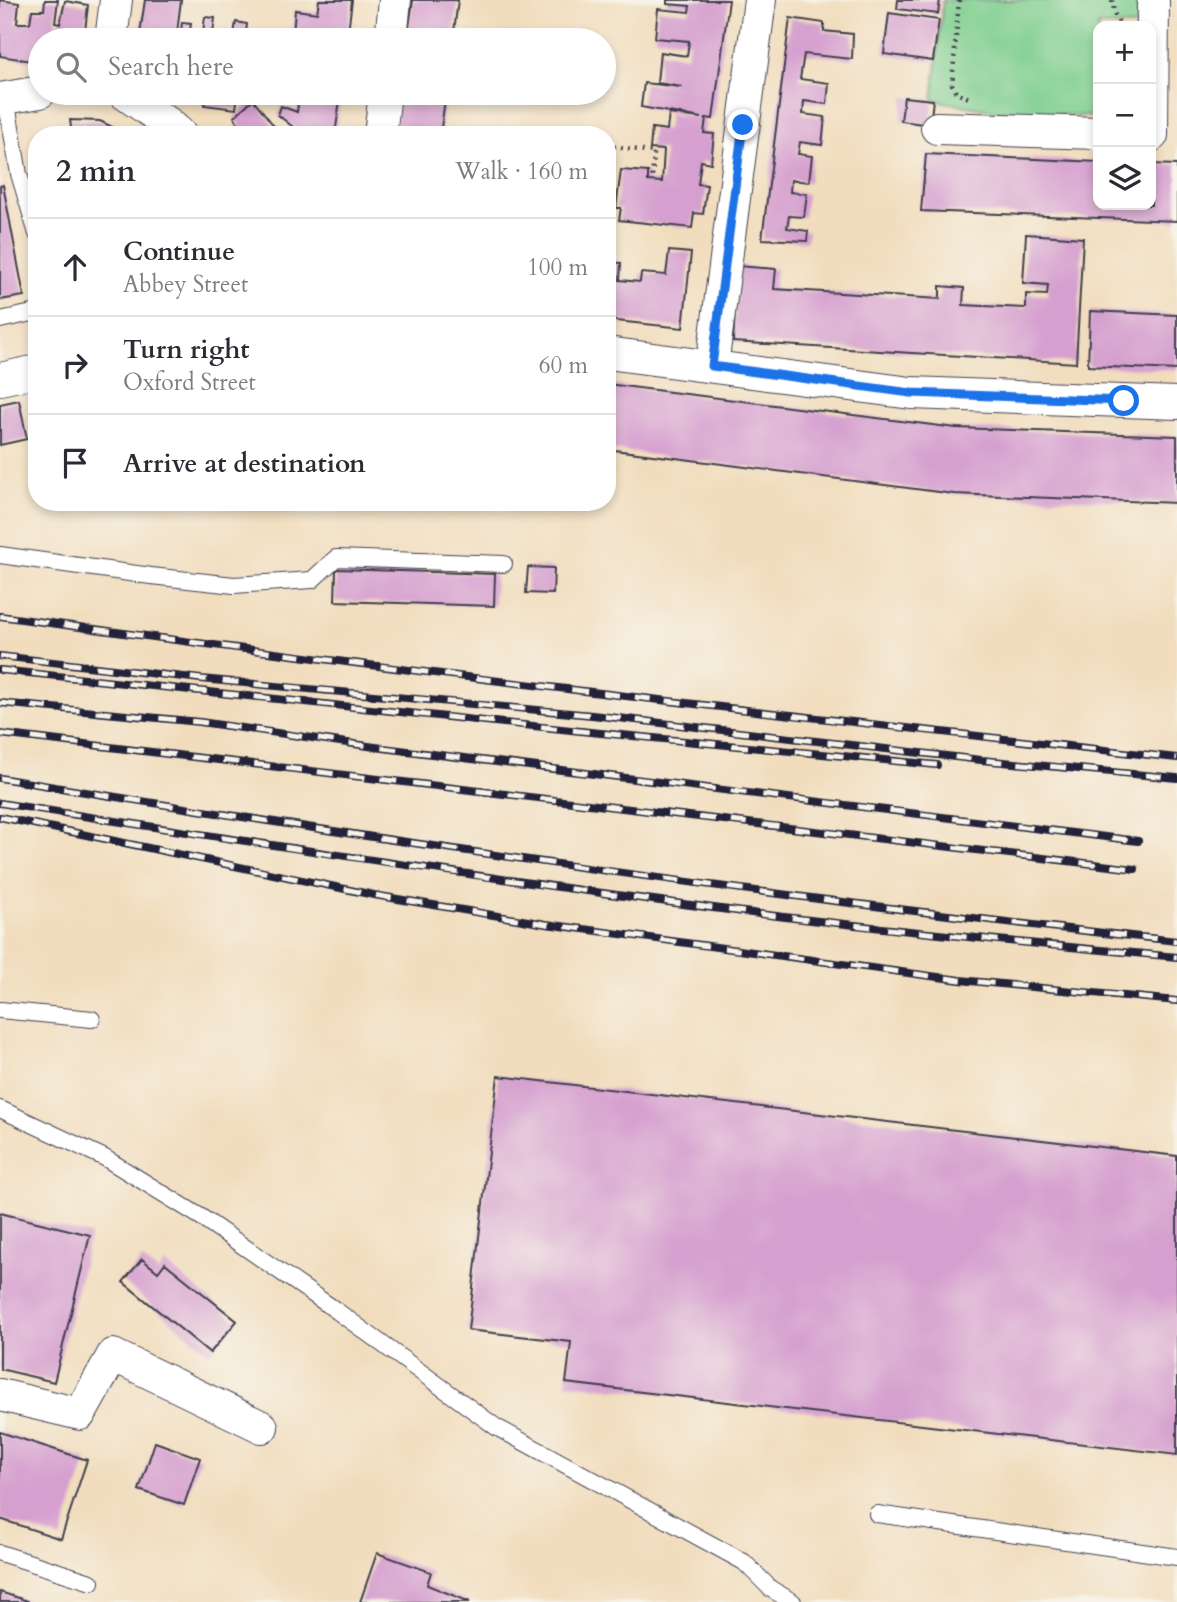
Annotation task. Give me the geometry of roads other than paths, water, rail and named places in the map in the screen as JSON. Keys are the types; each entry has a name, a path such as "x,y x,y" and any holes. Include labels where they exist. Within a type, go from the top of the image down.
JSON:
{"street":[{"path":"112,28 116,0"},
{"path":"392,28 396,0"},
{"path":"712,366 760,0"},
{"path":"1153,0 1160,135"},
{"path":"3,99 28,94"},
{"path":"141,105 171,126"},
{"path":"381,126 384,105"},
{"path":"937,128 1093,133"},
{"path":"616,354 911,393 1177,403"},
{"path":"0,379 28,373"},
{"path":"0,1395 80,1415 113,1355 262,1427"}],"lane":[{"path":"3,99 28,204"},
{"path":"0,320 28,314"},
{"path":"0,555 233,585 312,580 336,558 504,564"},
{"path":"0,1010 92,1019"},
{"path":"0,1109 105,1157 201,1217 337,1311 496,1427 744,1562 771,1589 793,1602"},
{"path":"877,1514 1177,1558"},
{"path":"0,1553 91,1582"}],"railway":[{"path":"0,616 441,674 1177,758"},
{"path":"0,656 201,679 592,715 981,760 1177,778"},
{"path":"0,670 590,732 937,765"},
{"path":"0,703 200,722 375,747 1138,841"},
{"path":"0,734 1135,869"},
{"path":"0,778 587,868 882,907 1177,941"},
{"path":"0,803 372,860 744,912 1177,957"},
{"path":"0,817 374,895 546,924 960,980 1177,1001"}]}
